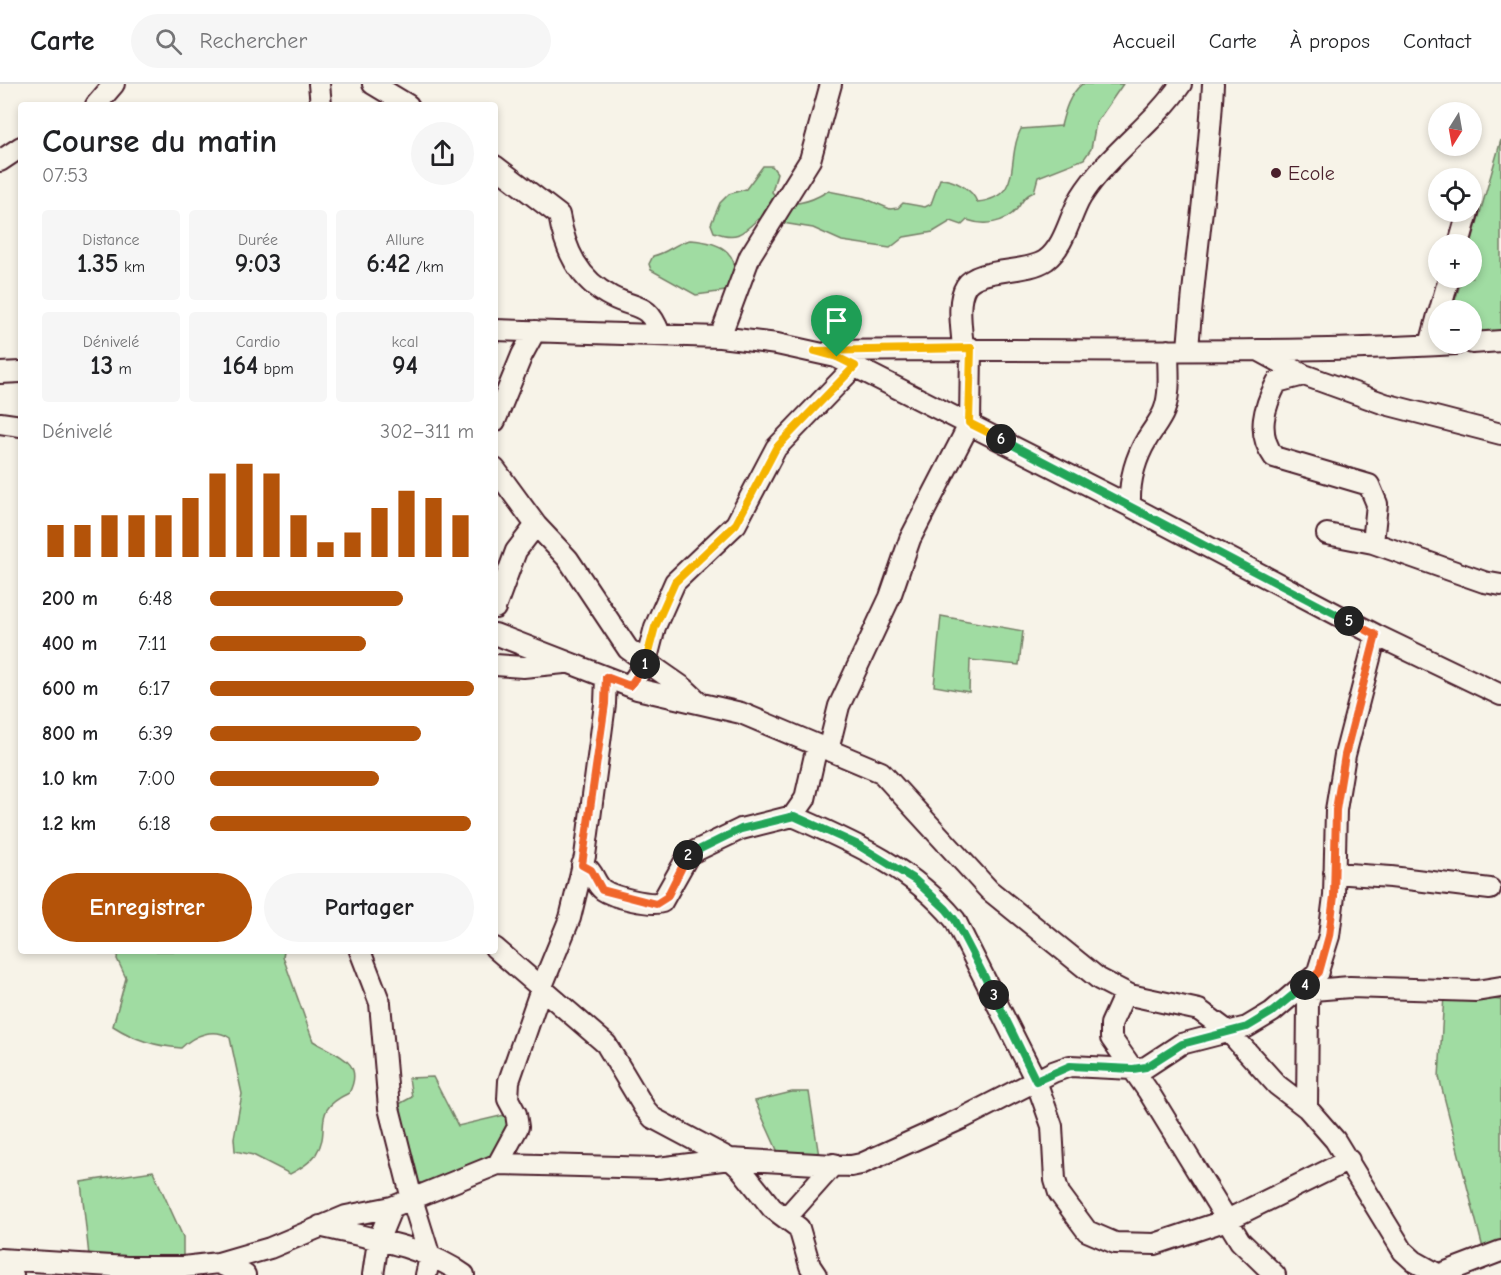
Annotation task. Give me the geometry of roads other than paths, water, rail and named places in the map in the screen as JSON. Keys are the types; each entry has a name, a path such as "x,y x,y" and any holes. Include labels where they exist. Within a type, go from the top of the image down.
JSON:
{"street":[{"path":"99,102 114,84"},
{"path":"319,84 321,102"},
{"path":"373,84 403,102"},
{"path":"720,337 750,255 810,160 831,84"},
{"path":"794,816 805,799 838,706 890,597 910,539 969,423 967,349 961,306 967,284 976,276 1028,267 1049,258 1081,197 1181,84"},
{"path":"1188,350 1192,284 1208,174 1213,84"},
{"path":"0,161 18,149"},
{"path":"498,168 559,215 564,243 582,274 611,297 640,307 653,316 660,334"},
{"path":"498,330 720,337 815,351 1188,350 1428,345"},
{"path":"498,414 522,355 535,331"},
{"path":"1482,342 1501,341"},
{"path":"1257,349 1304,375 1385,404 1501,434"},
{"path":"1130,506 1130,488 1137,461 1160,421 1167,401 1168,350"},
{"path":"815,351 855,366 969,423 1376,635 1501,695"},
{"path":"630,686 646,662 655,627 675,582 736,524 776,448 855,366"},
{"path":"0,373 18,372"},
{"path":"1304,375 1277,382 1266,402 1262,426 1267,447 1274,457 1369,485 1377,504 1373,543"},
{"path":"498,473 536,525 568,559 628,649 684,688 700,703"},
{"path":"498,600 516,551 536,525"},
{"path":"1327,534 1373,543 1484,582 1501,585"},
{"path":"498,635 630,686 751,716 881,772 989,890 1099,979 1125,993 1199,1010 1230,1033 1277,1085 1307,1108 1349,1160 1403,1251 1414,1261 1438,1275 1501,1251"},
{"path":"1307,1108 1308,1003 1329,936 1334,896 1336,810 1345,755 1376,635"},
{"path":"498,665 523,667 569,663"},
{"path":"498,1164 518,1127 516,1114 508,1099 509,1081 542,986 570,918 582,865 605,704 606,677"},
{"path":"582,865 591,870 602,890 656,904 667,897 689,854 741,829 794,816 878,855 915,880 955,920 1036,1081 1052,1126 1054,1180 1059,1193 1087,1231 1115,1243 1143,1245 1227,1220 1349,1160"},
{"path":"1334,873 1391,877 1490,890"},
{"path":"498,950 542,986 606,1044 645,1109 653,1118 730,1159 772,1208 802,1233 810,1266 816,1275"},
{"path":"363,954 380,1003 389,1108 428,1266"},
{"path":"0,1258 127,1268 183,1267 218,1263 270,1248 320,1226 368,1210 392,1207 498,1164 658,1168 730,1159 851,1166 882,1155 1070,1066 1133,1069 1151,1064 1182,1044 1247,1027 1316,981 1359,987 1476,991 1500,988"},
{"path":"1125,993 1111,1024 1111,1038 1133,1069 1240,1241 1273,1274"},
{"path":"786,1218 834,1164"},
{"path":"373,1275 378,1241 392,1207"},
{"path":"320,1226 378,1241 428,1266 448,1263 464,1275"},
{"path":"218,1263 245,1275"},
{"path":"0,1267 13,1275"}],"place":[{"name":"Ecole","path":"1276,173"}]}
